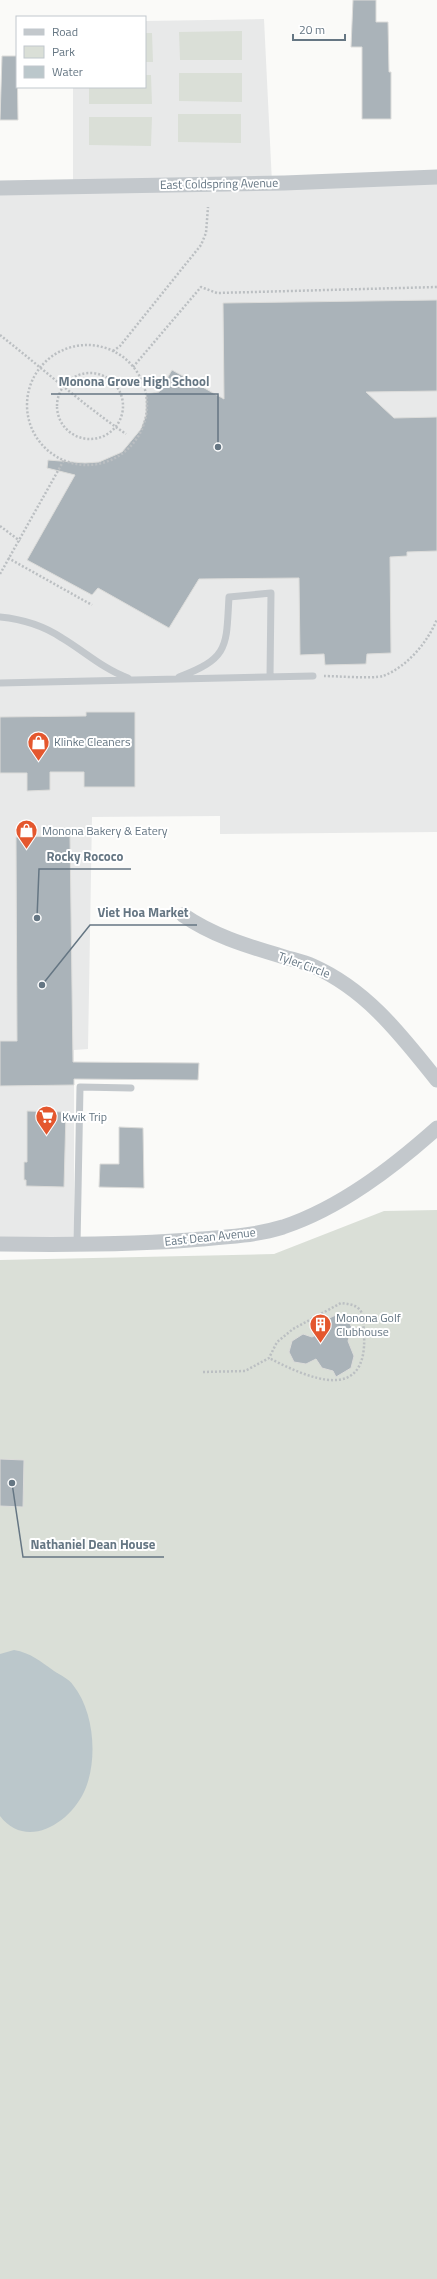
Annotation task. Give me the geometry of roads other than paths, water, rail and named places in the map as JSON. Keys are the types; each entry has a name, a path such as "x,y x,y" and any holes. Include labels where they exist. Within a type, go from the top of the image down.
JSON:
{"street":[{"name":"East Coldspring Avenue","path":"0,188 276,183 437,177"},
{"name":"Tyler Circle","path":"183,915 213,933 247,946 311,965 340,979 387,1019 437,1080"},
{"name":"East Dean Avenue","path":"0,1244 77,1245 188,1241 238,1236 282,1227 317,1212 356,1190 437,1128"}],"lane":[{"path":"173,679 200,669 214,660 222,650 227,640 229,597 271,593 270,677"},
{"path":"0,617 44,628 66,640 98,663 134,680"},
{"path":"0,683 313,676"},
{"path":"77,1245 80,1087 131,1088"}],"water":[{"path":"14,1650 35,1658 71,1683 80,1696 86,1709 92,1737 91,1766 88,1780 84,1792 77,1804 58,1823 46,1829 34,1832 22,1831 10,1826 0,1816 0,1654"}],"place":[{"name":"Monona Grove High School","path":"218,447"},
{"name":"Klinke Cleaners","path":"39,762"},
{"name":"Monona Bakery & Eatery","path":"27,850"},
{"name":"Rocky Rococo","path":"37,918"},
{"name":"Viet Hoa Market","path":"42,985"},
{"name":"Kwik Trip","path":"46,1136"},
{"name":"Monona Golf Clubhouse","path":"320,1344"},
{"name":"Nathaniel Dean House","path":"12,1483"}]}
